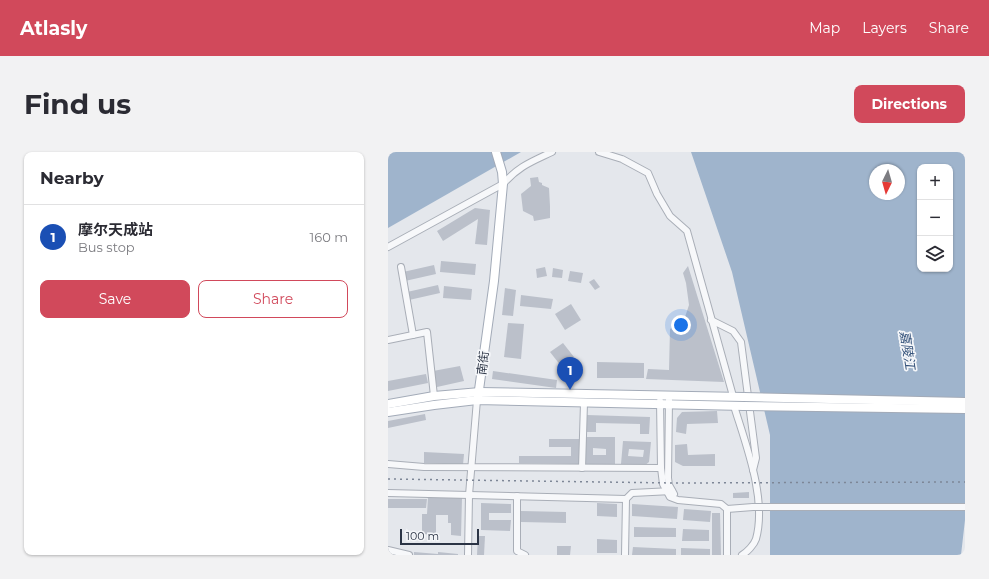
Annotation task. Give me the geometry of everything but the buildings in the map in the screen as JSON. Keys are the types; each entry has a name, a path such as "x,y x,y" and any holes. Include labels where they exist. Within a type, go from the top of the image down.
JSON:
{"main road":[{"name":"南街","path":"478,396 494,281 503,184 502,172 496,152"},
{"path":"388,404 434,396 660,395 965,402"},
{"path":"388,412 478,396 584,403 965,409"}],"street":[{"path":"388,247 503,184 514,172 552,152"},
{"path":"599,152 622,159 648,173 657,194 670,216 687,231 732,396"},
{"path":"401,267 413,335"},
{"path":"711,320 733,331 741,342 756,458 753,470"},
{"path":"388,340 427,332 434,396"},
{"path":"660,395 661,468 663,484 670,492"},
{"path":"669,395 668,478 670,496 678,500 721,504 727,509 753,507 965,507"},
{"name":"南街","path":"468,555 469,495 478,396"},
{"path":"582,468 584,403"},
{"path":"734,406 753,470 759,504 759,517 755,540 742,555"},
{"path":"388,464 424,467 472,466 661,468"},
{"path":"388,492 626,498 632,493 670,492"},
{"path":"517,496 517,551 525,555"},
{"path":"625,555 626,498"},
{"path":"727,509 727,555"},
{"path":"388,550 408,555"}],"water":[{"path":"388,152 521,152 388,228"},
{"name":"嘉陵江","path":"691,152 965,152 965,520 961,555 770,555 770,435 732,272"}],"railway":[{"path":"388,479 673,483 965,482"}],"place":[{"name":"摩尔天成站","path":"570,390"}]}
